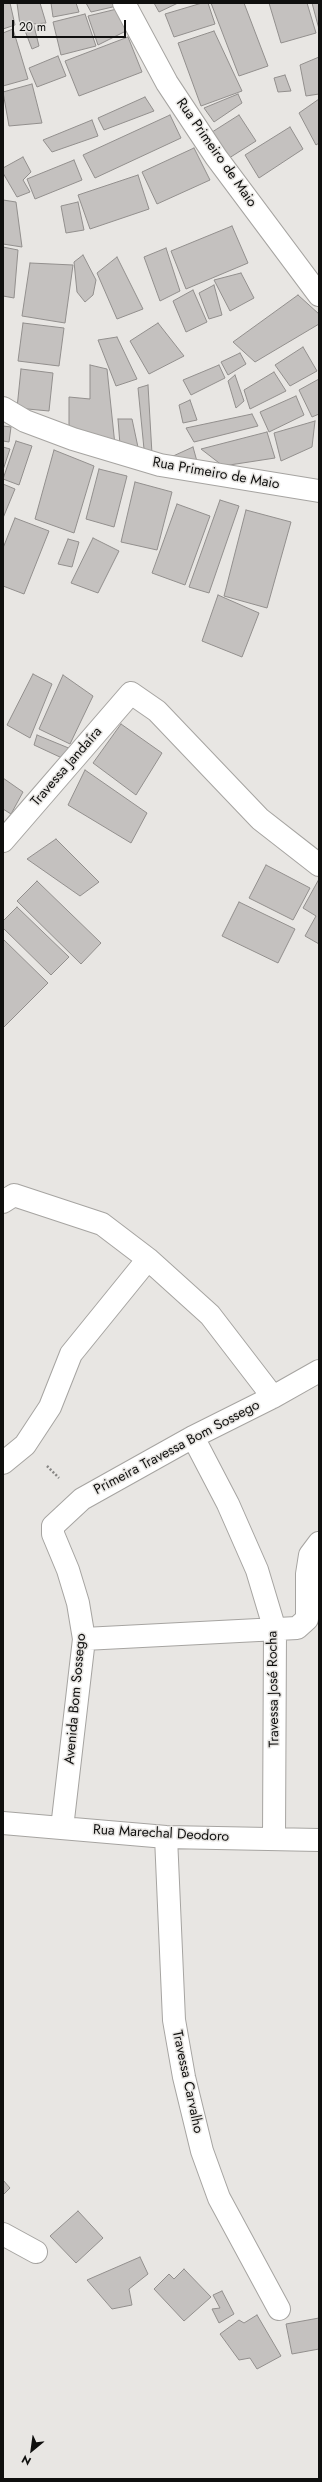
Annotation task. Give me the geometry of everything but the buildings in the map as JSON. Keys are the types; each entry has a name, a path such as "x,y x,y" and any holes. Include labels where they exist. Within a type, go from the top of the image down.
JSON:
{"street":[{"name":"Rua Primeiro de Maio","path":"124,3 167,83 216,157 319,295"},
{"name":"Rua Primeiro de Maio","path":"3,408 25,421 73,439 160,465 319,491"},
{"name":"Travessa Jandaíra","path":"3,841 131,692 157,711 260,819 319,865"},
{"path":"3,1202 14,1195 102,1224 148,1260 210,1315 273,1397"},
{"path":"3,1463 25,1445 50,1407 71,1354 148,1260"},
{"name":"Primeira Travessa Bom Sossego","path":"82,1499 193,1437 273,1397 319,1371"},
{"name":"Travessa José Rocha","path":"193,1437 228,1504 258,1570 275,1630 274,1838"},
{"name":"Avenida Bom Sossego","path":"62,1828 84,1639 78,1603 68,1570 53,1534 53,1526 58,1519 82,1499"},
{"name":"Travessa José Rocha","path":"275,1630 297,1628 307,1619 307,1574 310,1555 319,1543"},
{"path":"84,1639 275,1630"},
{"name":"Rua Marechal Deodoro","path":"3,1823 166,1837 319,1840"},
{"name":"Travessa Carvalho","path":"166,1837 174,2020 184,2077 197,2129 219,2198 279,2309"},
{"path":"3,2234 36,2252"}],"path":[{"path":"25,1445 82,1499"}]}
